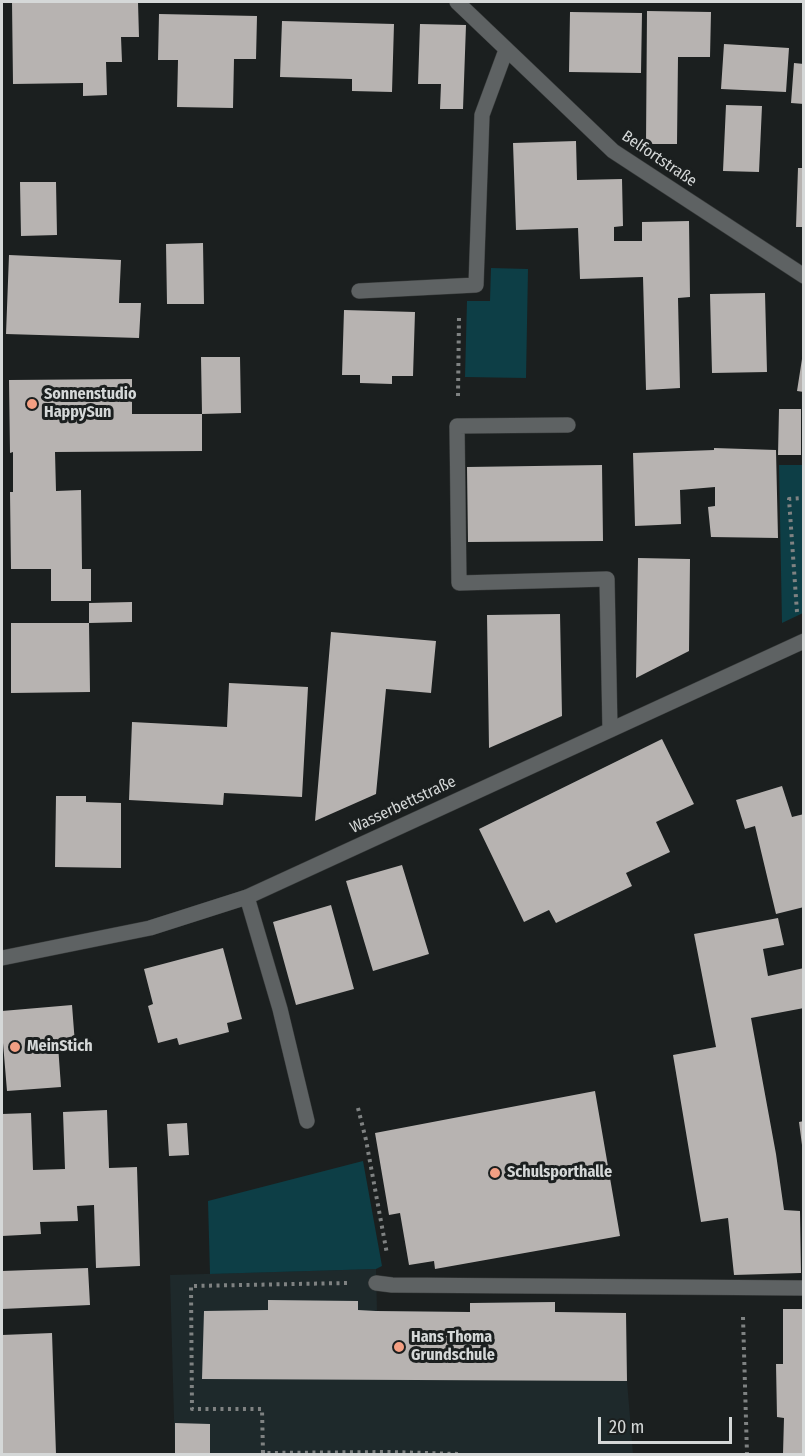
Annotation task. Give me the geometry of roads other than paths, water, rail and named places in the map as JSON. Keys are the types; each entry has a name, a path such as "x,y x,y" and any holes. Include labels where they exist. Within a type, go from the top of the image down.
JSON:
{"street":[{"name":"Belfortstraße","path":"457,2 613,152 804,276"},
{"path":"359,291 476,285 482,115 506,50"},
{"path":"568,425 457,426 459,583 607,579 610,729"},
{"name":"Wasserbettstraße","path":"2,958 150,928 247,897 802,641"},
{"path":"247,897 280,1009 308,1121"},
{"path":"376,1283 392,1285 804,1288"}],"place":[{"name":"Sonnenstudio HappySun","path":"32,404"},
{"name":"MeinStich","path":"15,1047"},
{"name":"Schulsporthalle","path":"495,1173"},
{"name":"Hans Thoma Grundschule","path":"399,1347"}]}
